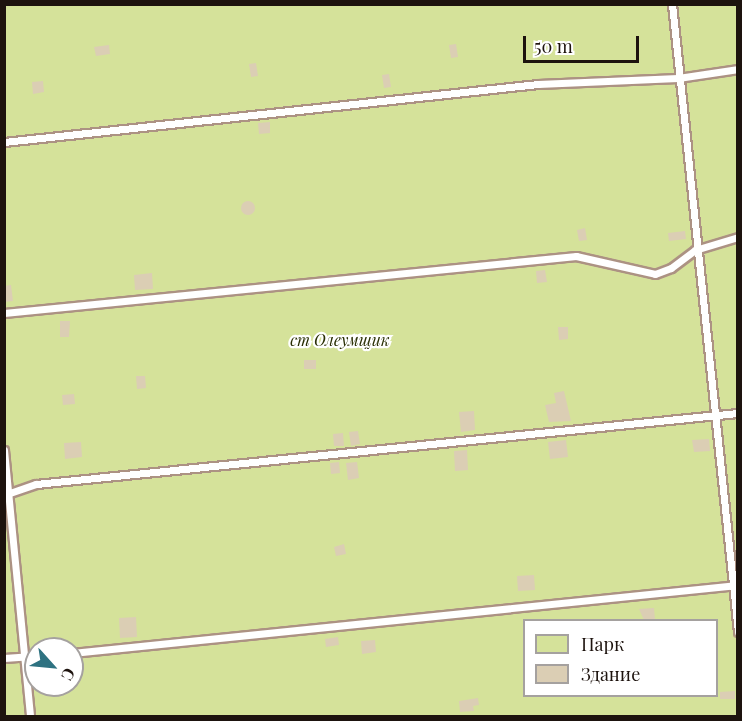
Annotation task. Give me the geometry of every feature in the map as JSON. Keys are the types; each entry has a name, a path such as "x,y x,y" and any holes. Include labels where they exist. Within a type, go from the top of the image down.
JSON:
{"lane":[{"path":"672,4 712,416 735,586 738,632"},
{"path":"4,142 538,84 678,78 738,69"},
{"path":"4,313 576,256 655,274 671,268 695,250 738,237"},
{"path":"7,495 28,485 104,476 738,413"},
{"path":"4,450 30,717"},
{"path":"84,652 735,586"},
{"path":"4,658 23,656"}],"green space":[{"name":"ст Олеумщик","path":"4,5 737,5 737,716 5,716"}],"building":[{"path":"456,44 458,57 451,58 449,45"},
{"path":"109,45 110,54 96,56 94,47"},
{"path":"256,63 258,76 251,77 249,64"},
{"path":"389,74 391,87 384,88 382,75"},
{"path":"43,81 44,92 33,94 32,82"},
{"path":"270,122 270,133 259,134 258,123"},
{"path":"248,201 253,203 255,208 253,213 248,215 243,213 241,208 243,203"},
{"path":"585,228 587,240 579,241 577,230"},
{"path":"685,231 686,239 669,241 668,233"},
{"path":"545,270 547,282 537,283 536,271"},
{"path":"152,273 153,289 135,290 134,275"},
{"path":"11,285 13,301 4,302 4,286"},
{"path":"60,321 70,321 69,337 60,337"},
{"path":"558,327 568,327 568,339 559,340"},
{"path":"304,360 316,360 316,369 304,369"},
{"path":"136,376 145,376 146,388 137,389"},
{"path":"564,391 571,421 549,422 545,405 556,403 554,393"},
{"path":"74,394 75,404 63,405 62,395"},
{"path":"474,411 475,430 461,432 459,412"},
{"path":"358,431 360,444 351,446 349,432"},
{"path":"343,433 344,446 334,446 333,434"},
{"path":"709,439 710,451 694,452 692,440"},
{"path":"566,440 568,457 550,459 548,442"},
{"path":"81,442 82,457 65,459 64,443"},
{"path":"467,450 468,470 455,471 454,451"},
{"path":"339,462 340,473 331,474 330,463"},
{"path":"357,462 359,478 348,480 346,463"},
{"path":"344,544 346,554 336,556 334,547"},
{"path":"534,575 535,590 518,591 517,576"},
{"path":"654,608 655,619 644,619 639,609"},
{"path":"136,617 137,637 120,638 119,618"},
{"path":"338,637 339,645 326,647 325,639"},
{"path":"375,640 376,652 362,654 361,641"},
{"path":"735,691 735,699 720,699 720,692"},
{"path":"478,698 479,705 473,706 474,711 460,712 459,701"}]}
